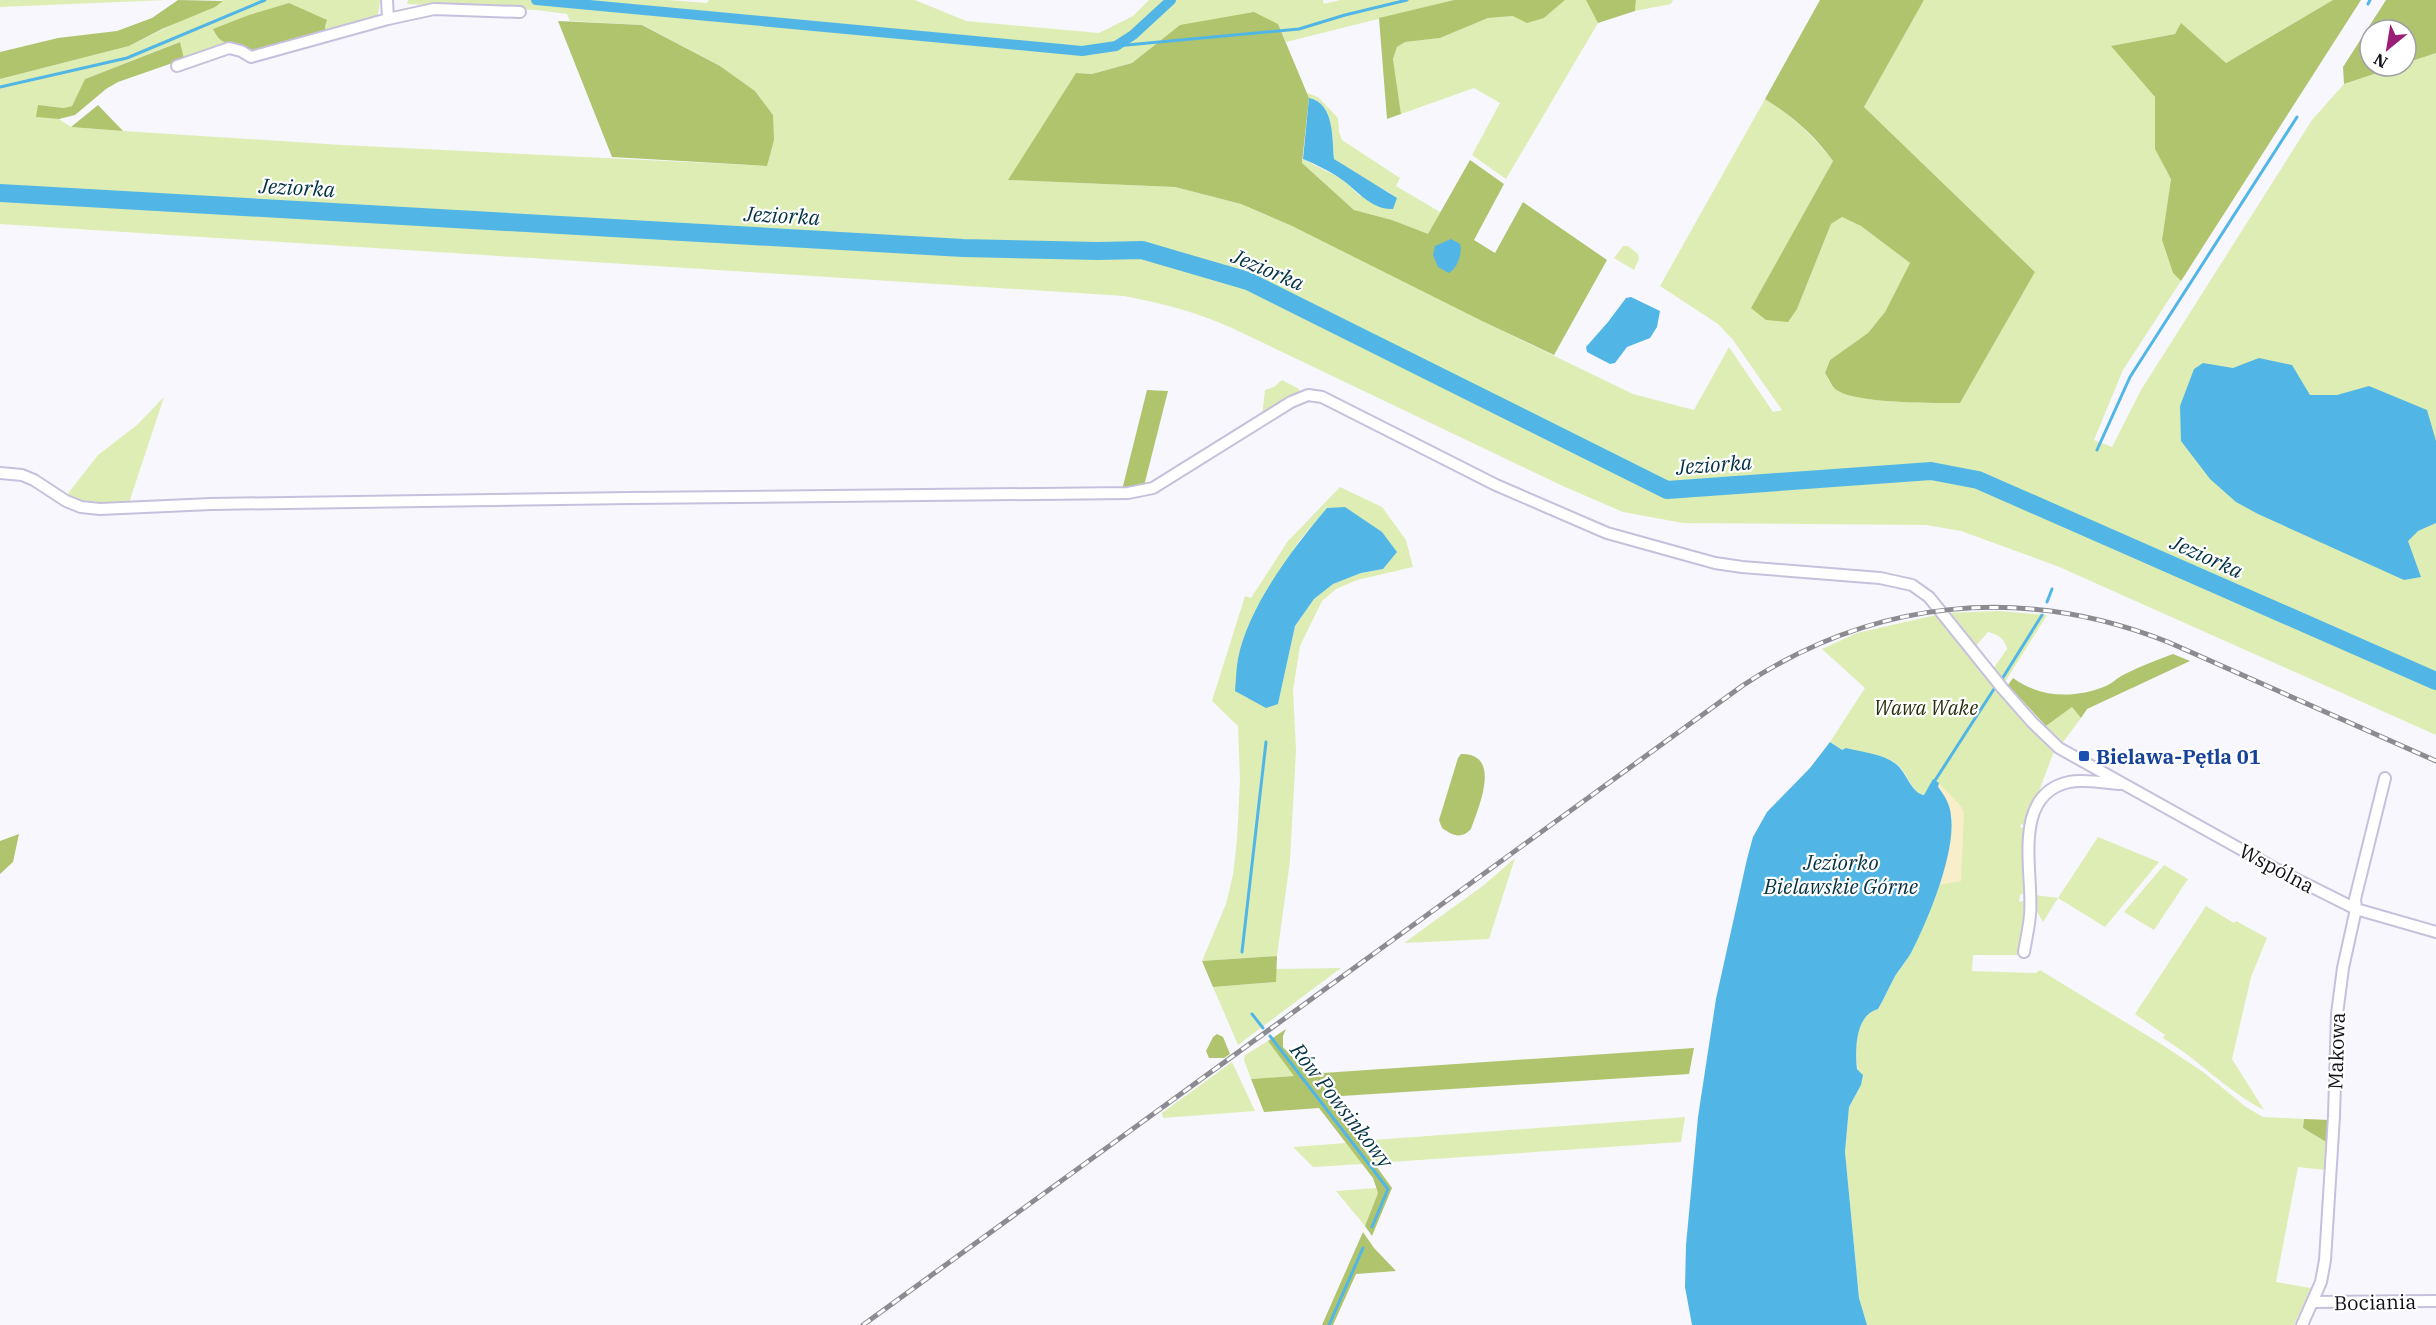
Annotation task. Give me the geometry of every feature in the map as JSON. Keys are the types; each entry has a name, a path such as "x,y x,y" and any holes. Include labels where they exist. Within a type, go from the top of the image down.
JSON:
{"street":[{"path":"387,3 388,19"},
{"path":"177,66 229,48 251,57 388,19 434,9 520,12"},
{"name":"Wspólna","path":"0,473 22,475 34,480 66,501 81,507 100,509 211,504 584,498 1120,494 1153,488 1291,402 1313,395 1322,397 1496,485 1607,533 1715,563 1888,579 1912,585 1929,597 2010,697 2059,748 2278,870 2356,909 2436,932"},
{"name":"Makowa","path":"2302,1325 2313,1302 2325,1260 2334,1116 2337,1014 2343,968 2356,909 2355,899 2385,778"},
{"name":"Wspólna","path":"2024,952 2030,915 2028,833 2038,803 2054,788 2070,782 2086,781 2127,785"},
{"name":"Bociania","path":"2313,1302 2436,1301"}],"green space":[{"path":"0,0 167,0 0,7"},
{"path":"178,0 223,1 215,7 162,29 129,46 0,79 0,52 58,38 117,31 152,18"},
{"path":"223,0 380,0 378,15 375,18 326,32 325,26 228,44 184,59 179,42 85,79 72,106 64,108 49,106 36,116 59,119 71,127 123,131 342,145 767,166 773,115 755,91 720,66 643,25 570,21 567,14 536,10 407,4 408,0 668,0 707,3 709,0 915,0 966,21 1099,33 1133,16 1149,0 1323,0 1324,4 1340,0 1454,0 1286,42 1278,24 1180,25 1132,63 1092,74 1076,73 1009,180 1175,187 1241,204 1292,226 1633,394 1694,410 1729,347 1773,412 1782,410 1733,340 1718,324 1660,286 1765,99 1802,127 1833,161 1751,308 1797,309 1831,224 1842,217 1861,226 1910,263 1885,312 1868,333 1830,360 1825,373 1831,384 1845,394 1859,398 1895,402 1960,403 2035,272 1864,107 1924,0 2333,0 2226,63 2181,24 2175,34 2112,46 2155,97 2155,149 2171,178 2162,240 2173,273 2181,281 2123,370 2094,440 2112,447 2141,390 2312,120 2344,84 2362,78 2418,78 2418,59 2436,53 2436,735 2057,566 1961,531 1926,525 1683,523 1623,512 1565,487 1232,328 1192,313 1139,299 1124,296 0,224 0,79 129,46"},
{"path":"1454,0 1565,0 1544,18 1527,23 1513,16 1488,18 1440,38 1405,42 1397,47 1393,59 1401,114 1387,119 1379,18"},
{"path":"1565,0 1587,0 1598,23 1506,179 1472,155 1500,103 1474,88 1401,114 1393,59 1397,47 1405,42 1440,38 1488,18 1513,16 1544,18"},
{"path":"1586,0 1636,0 1635,11 1598,23"},
{"path":"1636,0 1673,0 1671,4 1635,11"},
{"path":"1820,0 1924,0 1864,107 2035,272 1960,403 1914,403 1859,398 1845,394 1832,385 1825,373 1830,360 1868,333 1885,312 1910,263 1861,226 1842,217 1831,224 1797,309 1788,322 1766,320 1751,308 1833,161 1802,127 1765,99"},
{"path":"2333,0 2361,0 2181,281 2173,273 2162,240 2171,179 2155,149 2155,97 2111,46 2175,34 2181,23 2226,63"},
{"path":"2386,0 2436,0 2436,53 2418,59 2418,18 2374,18"},
{"path":"289,3 327,20 326,32 255,53 243,46 222,41 213,29 249,15"},
{"path":"1254,12 1278,24 1309,98 1302,163 1354,210 1392,220 1428,234 1470,160 1504,184 1474,240 1495,253 1523,202 1607,260 1554,355 1292,226 1241,204 1175,187 1008,180 1076,73 1092,74 1132,63 1180,25"},
{"path":"558,21 642,25 720,66 755,91 773,115 774,140 767,166 612,157"},
{"path":"180,42 184,59 118,82 75,115 59,119 36,117 38,105 64,108 72,106 85,79"},
{"path":"2358,44 2358,78 2362,78 2344,84 2343,67"},
{"path":"1307,93 1318,97 1338,118 1342,140 1400,178 1396,186 1440,212 1429,235 1392,220 1354,210 1302,163 1303,159 1342,179 1360,196 1392,194 1358,176 1334,159 1328,114 1317,101 1309,98"},
{"path":"98,105 123,131 71,127"},
{"path":"1623,246 1628,246 1638,254 1639,259 1634,270 1614,258"},
{"path":"1282,380 1299,389 1300,392 1262,416 1265,390 1274,387"},
{"path":"1147,390 1168,391 1144,486 1122,490"},
{"path":"164,397 129,503 104,504 66,496 98,455 137,425"},
{"path":"1340,487 1382,507 1406,540 1413,567 1357,580 1336,589 1322,601 1300,646 1293,690 1296,750 1290,861 1277,956 1202,961 1226,904 1233,875 1240,780 1238,726 1212,701 1245,596 1251,598 1288,541","holes":["1327,508 1383,569 1361,573 1333,584 1314,599 1295,626 1278,704 1238,659 1253,616 1299,541"]},
{"path":"1999,611 2047,615 2005,682 1993,669 2007,649 2003,640 1988,632 1974,648 1945,613"},
{"name":"Wawa Wake","path":"1936,615 1985,677 2054,751 2026,826 2021,824 2020,827 2025,829 2028,891 2020,895 2019,902 2027,900 2019,955 1973,955 1972,971 2036,973 2040,970 2161,1044 2203,1072 2246,1107 2263,1117 2304,1119 2303,1128 2328,1143 2326,1170 2298,1167 2276,1282 2311,1288 2294,1325 1867,1325 1859,1298 1845,1152 1849,1107 1861,1085 1857,1065 1857,1042 1863,1021 1878,1009 1895,976 1911,953 1925,922 1950,848 1952,816 1947,801 1933,780 1924,795 1915,790 1901,768 1891,760 1842,750 1830,742 1865,688 1822,649 1857,633"},
{"path":"2173,654 2190,661 2087,709 2081,718 2072,707 2046,726 2008,685 2013,678 2035,690 2046,693 2082,693 2106,686 2122,675"},
{"path":"2072,707 2081,718 2063,742 2046,726"},
{"path":"1461,754 1474,756 1481,762 1484,784 1471,829 1464,834 1456,835 1442,828 1439,820"},
{"path":"19,834 13,862 0,874 0,841"},
{"path":"2098,837 2159,862 2105,927 2058,898"},
{"path":"1515,858 1489,939 1404,943 1484,885"},
{"path":"2164,865 2188,879 2154,930 2124,912"},
{"path":"2035,895 2058,898 2043,922 2036,910"},
{"path":"2206,906 2234,923 2236,921 2267,938 2251,977 2232,1059 2264,1110 2225,1085 2163,1038 2165,1035 2135,1014"},
{"path":"1277,956 1276,982 1213,987 1202,961"},
{"path":"1341,968 1238,1045 1213,987 1275,982 1275,969"},
{"path":"1286,1029 1283,1036 1283,1047 1308,1074 1694,1048 1689,1074 1326,1097 1392,1188 1372,1236 1365,1226 1378,1193 1373,1178 1319,1108 1264,1112 1251,1079 1294,1076 1268,1041"},
{"path":"1217,1034 1223,1037 1230,1054 1224,1058 1209,1058 1206,1051"},
{"path":"1268,1041 1295,1076 1251,1079 1244,1060 1245,1055"},
{"path":"1232,1062 1255,1111 1163,1118 1162,1113"},
{"path":"1685,1117 1681,1142 1376,1163 1360,1141"},
{"path":"2304,1119 2330,1120 2328,1143 2303,1128"},
{"path":"1346,1143 1363,1164 1313,1167 1293,1147"},
{"path":"1376,1188 1378,1193 1365,1226 1336,1191"},
{"path":"1363,1232 1374,1248 1396,1271 1356,1274 1333,1325 1322,1325"}],"sand":[{"path":"1939,783 1964,812 1961,881 1939,885 1948,853 1952,817 1937,787"}],"water":[{"path":"1309,98 1317,101 1328,114 1334,159 1397,198 1393,209 1371,203 1337,176 1303,159"},
{"path":"1451,239 1460,244 1461,251 1457,264 1449,273 1438,267 1433,255 1435,246"},
{"path":"1631,297 1660,311 1657,327 1650,338 1627,347 1615,363 1610,364 1587,352 1586,347 1626,298"},
{"path":"2259,358 2292,365 2310,395 2337,395 2369,386 2427,410 2436,441 2436,523 2418,531 2408,541 2421,577 2404,580 2236,502 2210,479 2181,441 2180,406 2194,369 2203,363 2233,368"},
{"path":"1345,507 1382,532 1397,552 1383,569 1361,573 1333,584 1314,599 1295,626 1278,704 1266,708 1235,691 1237,663 1243,639 1262,599 1300,541 1327,508"},
{"name":"Jeziorko Bielawskie Górne","path":"1830,742 1842,750 1846,748 1865,752 1891,761 1900,768 1912,787 1924,795 1933,779 1939,783 1938,787 1947,800 1951,816 1945,867 1925,923 1911,953 1895,976 1878,1009 1865,1018 1858,1034 1857,1069 1863,1075 1861,1085 1849,1107 1845,1152 1859,1298 1867,1325 1692,1325 1685,1287 1686,1245 1698,1117 1716,999 1747,859 1753,837 1767,812 1810,768"}],"waterway":[{"path":"0,87 127,58 265,0"},
{"path":"536,0 1082,51 1116,46 1133,35 1171,0"},
{"path":"1116,46 1299,29 1407,0"},
{"path":"2368,4 2370,0"},
{"path":"2097,450 2130,377 2297,117"},
{"name":"Jeziorka","path":"0,193 963,248 1142,250 1248,281 1667,490 1931,471 1978,480 2436,681"},
{"path":"2047,602 2052,589"},
{"path":"2002,679 2042,615"},
{"path":"1934,782 1994,689"},
{"name":"Rów Powsinkowy","path":"1242,952 1266,742"},
{"name":"Rów Powsinkowy","path":"1252,1014 1263,1028"},
{"name":"Rów Powsinkowy","path":"1270,1036 1388,1189 1372,1227"},
{"name":"Rów Powsinkowy","path":"1329,1325 1363,1248"}],"railway":[{"path":"863,1325 1742,686 1792,657 1843,634 1896,619 1949,610 2004,607 2058,612 2113,624 2168,642 2436,761"}],"place":[{"name":"Bielawa-Pętla 01","path":"2084,756"}]}
